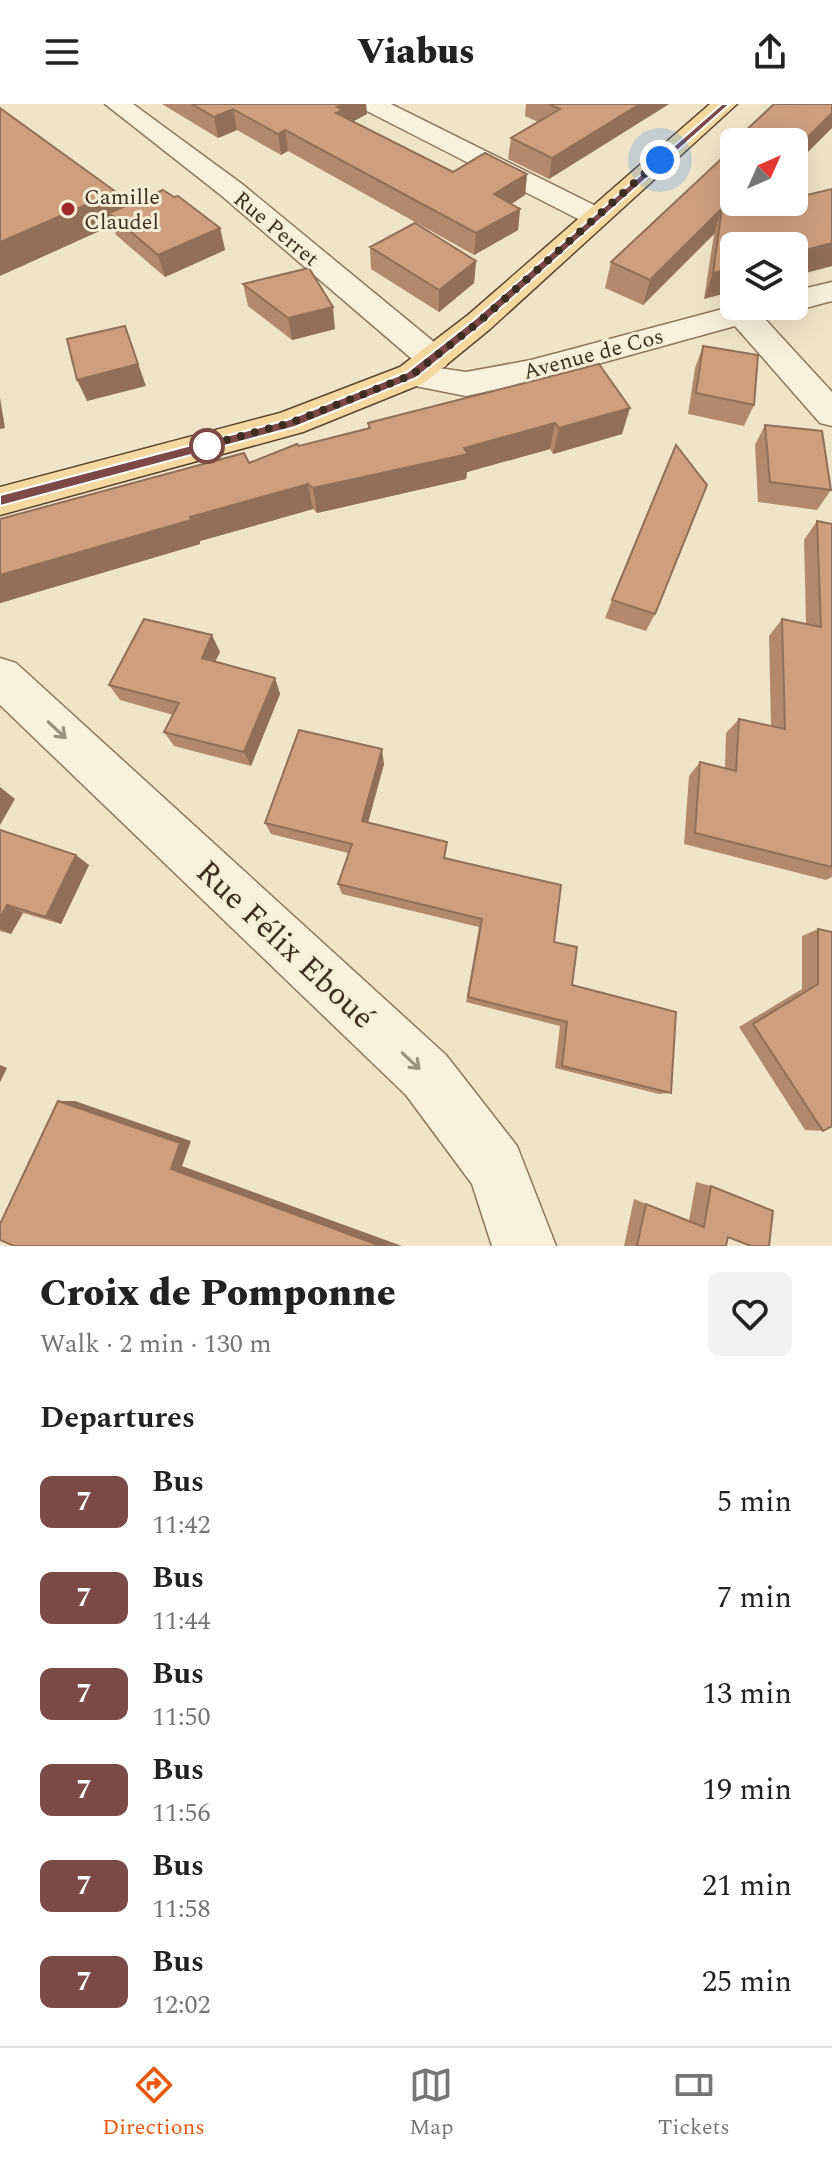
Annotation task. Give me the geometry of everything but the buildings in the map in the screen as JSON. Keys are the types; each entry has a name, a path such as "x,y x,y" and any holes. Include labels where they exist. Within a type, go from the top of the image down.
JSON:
{"main road":[{"path":"0,501 290,423 422,367 725,104"}],"street":[{"name":"Rue Perret","path":"117,104 232,190 422,367"},
{"path":"372,104 596,217"},
{"path":"808,297 832,291"},
{"name":"Avenue de Cos","path":"422,367 466,384 536,370 720,320"},
{"path":"765,320 832,414"},
{"name":"Rue Félix Eboué","path":"0,677 426,1075 496,1167 524,1246"}],"bus line":[{"name":"7","path":"0,501 290,423 412,375 479,322 725,104"}],"place":[{"name":"Camille Claudel","path":"68,209"}],"route":[{"path":"207,446 203,446 290,423 412,375 479,322 660,160"}]}
